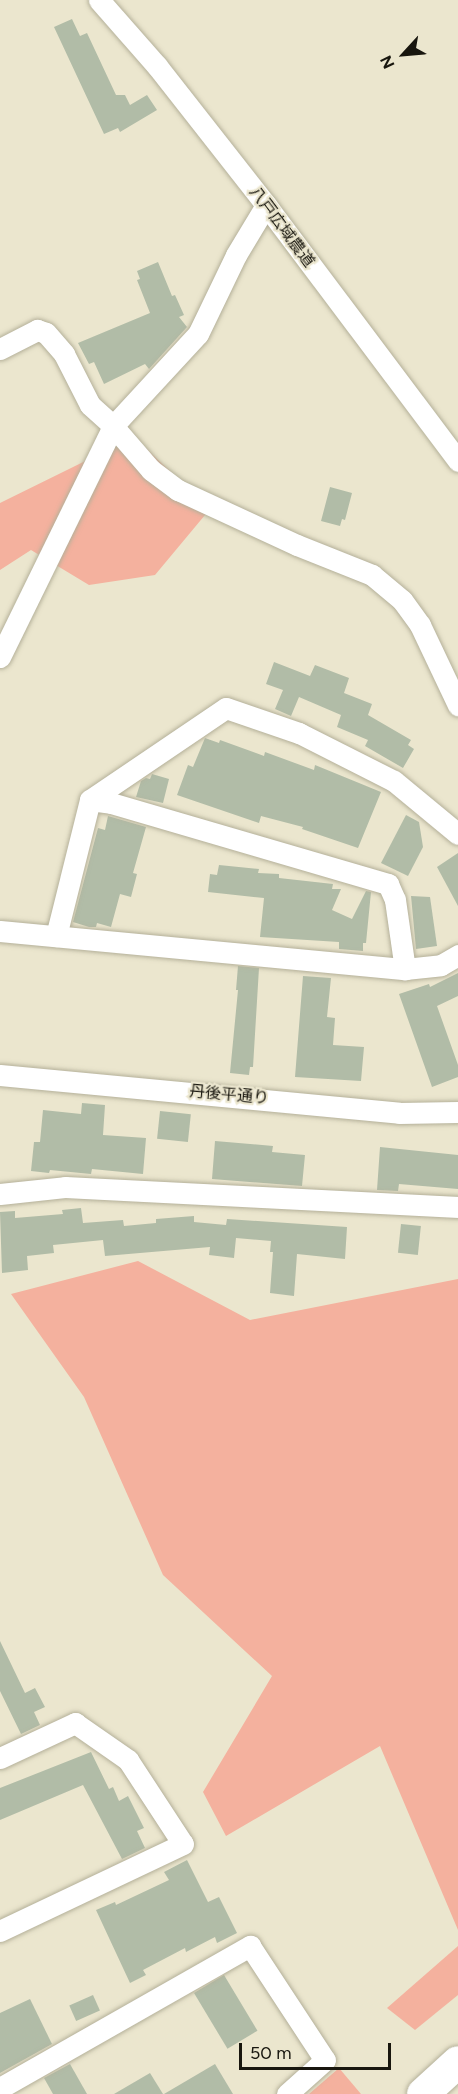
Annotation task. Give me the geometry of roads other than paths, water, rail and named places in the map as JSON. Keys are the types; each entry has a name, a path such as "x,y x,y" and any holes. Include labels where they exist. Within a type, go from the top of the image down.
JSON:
{"highway":[{"path":"423,2094 458,2062"}],"street":[{"name":"八戸広域農道","path":"99,0 157,66 266,205 458,461"},
{"path":"0,657 114,426 198,334 236,255 266,205"},
{"path":"0,349 37,330 46,333 64,354 90,405 114,426 151,470 178,490 297,545 372,575 402,600 420,625 458,705"},
{"path":"56,936 90,800 226,708 299,733 394,782 458,834"},
{"path":"90,800 111,803 388,884 395,900 405,969"},
{"path":"0,931 405,969 441,965 458,955"},
{"name":"丹後平通り","path":"0,1074 399,1113 458,1112"},
{"path":"0,1194 65,1186 458,1207"},
{"path":"0,1758 75,1723 128,1760 183,1844 0,1931"},
{"path":"0,2088 250,1946 325,2060 287,2094"}]}
